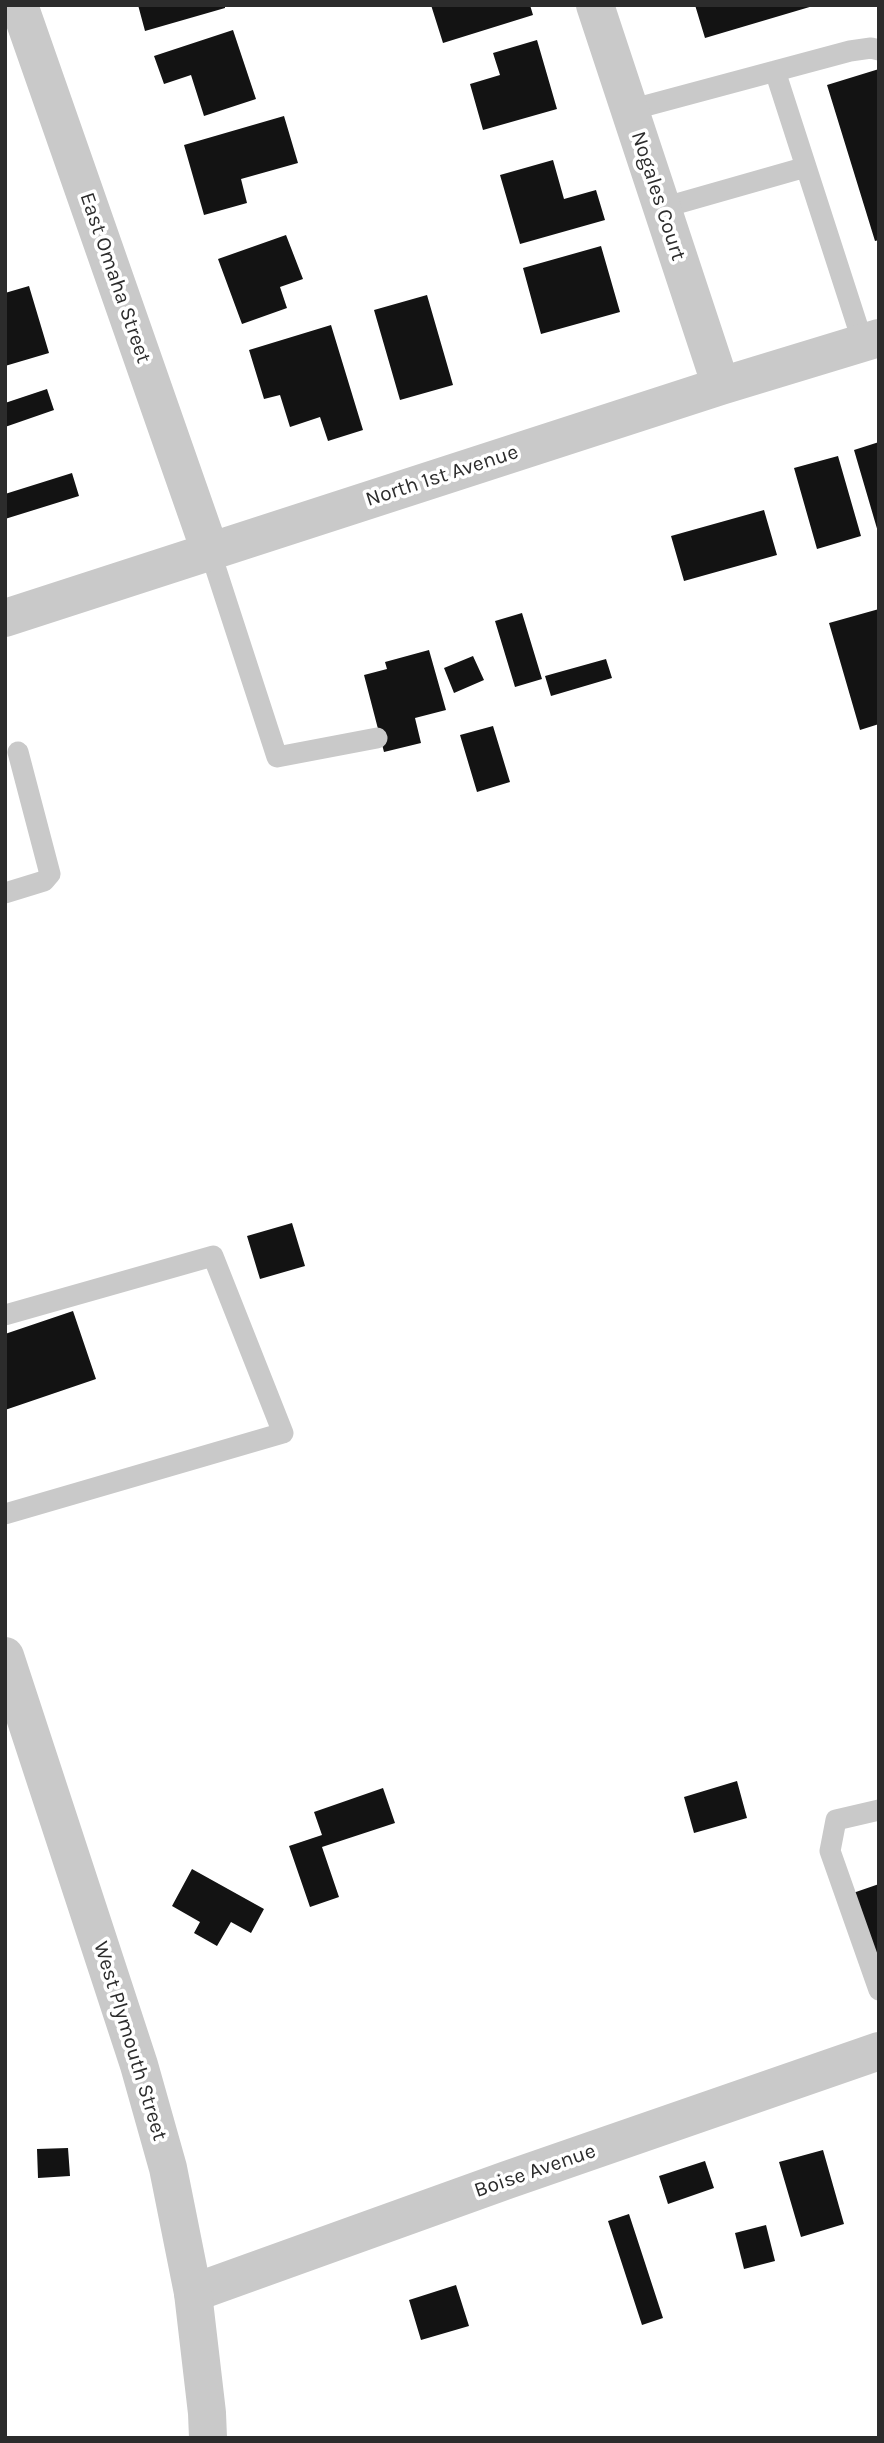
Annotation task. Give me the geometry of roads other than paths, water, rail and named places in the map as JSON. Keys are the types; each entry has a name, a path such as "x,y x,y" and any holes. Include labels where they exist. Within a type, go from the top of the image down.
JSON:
{"street":[{"name":"East Omaha Street","path":"19,5 209,551"},
{"name":"Nogales Court","path":"595,5 721,386"},
{"name":"North 1st Avenue","path":"5,618 871,340"},
{"name":"West Plymouth Street","path":"5,1656 146,2091 168,2168 193,2293 208,2438"},
{"name":"Boise Avenue","path":"193,2293 879,2051"}],"lane":[{"path":"630,110 850,51 871,48 879,50"},
{"path":"775,71 806,167 871,340"},
{"path":"662,208 806,167"},
{"path":"209,551 277,757 377,738"},
{"path":"5,893 44,881 50,874 18,752"},
{"path":"5,1315 213,1256 283,1433 5,1514"},
{"path":"879,1810 835,1820 830,1851 879,1990"}]}
